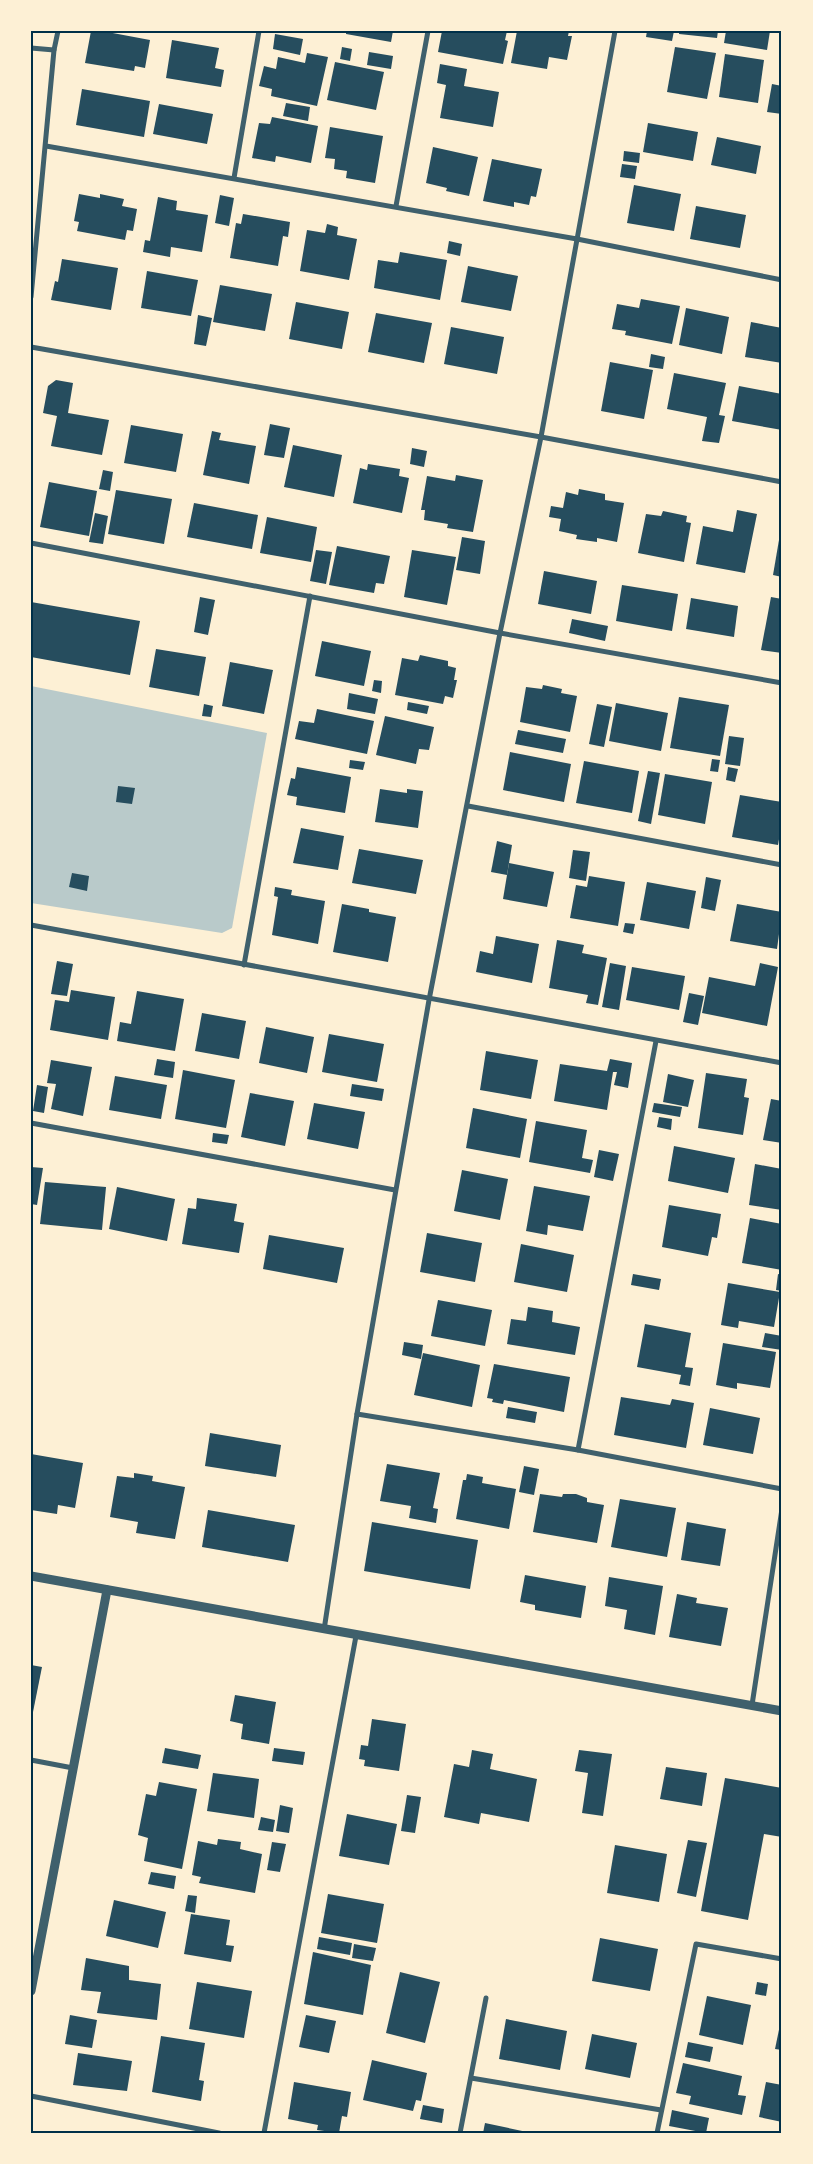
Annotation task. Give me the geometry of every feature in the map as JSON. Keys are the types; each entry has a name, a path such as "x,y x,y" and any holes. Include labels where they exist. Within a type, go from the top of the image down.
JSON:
{"street":[{"path":"31,297 54,50 58,31"},
{"path":"234,178 259,31"},
{"path":"396,206 428,31"},
{"path":"324,1630 357,1414 429,1000 500,633 541,437 615,31"},
{"path":"31,48 54,50"},
{"path":"46,146 396,206 577,239 782,280"},
{"path":"31,347 541,437 782,482"},
{"path":"31,543 500,633 782,683"},
{"path":"244,965 310,596"},
{"path":"468,806 782,865"},
{"path":"31,925 782,1064"},
{"path":"578,1450 656,1041"},
{"path":"31,1123 395,1190"},
{"path":"357,1414 578,1450 782,1489"},
{"path":"752,1705 782,1509"},
{"path":"31,1576 356,1636 782,1711"},
{"path":"31,1991 107,1590"},
{"path":"264,2133 356,1636"},
{"path":"31,1760 73,1768"},
{"path":"657,2133 696,1944 782,1959"},
{"path":"460,2133 486,1998"},
{"path":"471,2078 661,2110"},
{"path":"31,2096 219,2133"}],"shaded area":[{"path":"31,686 267,733 232,928 222,933 31,903"}],"building":[{"path":"91,31 102,31 150,40 145,68 135,66 134,71 85,63"},
{"path":"346,31 393,31 391,42 346,34"},
{"path":"442,31 507,31 505,40 508,41 503,64 438,52"},
{"path":"517,31 569,31 568,36 572,36 567,60 549,57 547,69 511,63"},
{"path":"647,31 674,31 672,41 646,37"},
{"path":"679,31 718,31 717,38 679,34"},
{"path":"726,31 770,31 767,50 724,43"},
{"path":"275,34 303,39 300,55 273,49"},
{"path":"172,40 219,48 215,68 224,70 221,87 166,78"},
{"path":"342,47 352,49 350,61 340,59"},
{"path":"675,47 716,53 707,99 667,92"},
{"path":"369,52 393,56 391,69 367,65"},
{"path":"307,53 328,57 317,106 271,96 272,89 259,86 264,66 276,69 278,57 305,63"},
{"path":"725,54 764,60 758,103 719,97"},
{"path":"335,62 384,72 376,110 327,100"},
{"path":"440,64 467,69 464,86 499,92 493,127 440,118 446,85 437,83"},
{"path":"772,84 782,86 782,114 767,112"},
{"path":"82,89 150,101 144,137 76,125"},
{"path":"286,103 310,107 308,121 283,116"},
{"path":"159,104 213,114 207,144 153,134"},
{"path":"272,117 318,126 311,163 276,156 275,162 252,158 259,123 270,124"},
{"path":"648,123 698,132 693,161 643,152"},
{"path":"330,127 383,136 375,183 346,178 347,171 334,169 335,159 325,158"},
{"path":"717,137 761,146 756,174 711,165"},
{"path":"433,147 478,157 469,196 446,191 447,188 426,183"},
{"path":"624,151 640,153 639,163 623,161"},
{"path":"492,159 542,169 536,197 531,196 529,205 514,202 514,207 483,201"},
{"path":"622,164 637,166 635,179 620,177"},
{"path":"634,185 681,194 674,231 627,223"},
{"path":"79,194 100,198 100,194 124,199 122,206 137,209 133,231 127,230 125,240 77,231 79,222 74,221"},
{"path":"220,195 234,198 229,226 215,223"},
{"path":"158,197 177,201 176,210 208,215 202,252 171,247 170,257 143,252 145,240 150,241"},
{"path":"696,206 746,215 740,248 690,239"},
{"path":"243,214 290,222 288,237 283,236 278,266 230,258 236,223 241,224"},
{"path":"327,224 338,227 337,235 357,239 349,280 300,271 307,230 325,233"},
{"path":"449,241 462,244 460,256 447,253"},
{"path":"400,252 447,260 440,300 374,288 378,260 398,263"},
{"path":"62,259 118,268 111,310 51,300 55,281 58,282"},
{"path":"468,266 518,276 511,311 461,302"},
{"path":"147,271 198,280 191,316 141,308"},
{"path":"220,285 272,294 265,331 213,322"},
{"path":"641,299 680,306 672,344 625,335 626,331 612,329 617,304 639,308"},
{"path":"296,302 349,312 342,349 289,339"},
{"path":"686,308 729,317 722,354 679,345"},
{"path":"376,313 432,323 424,363 368,352"},
{"path":"198,315 212,318 206,346 194,344"},
{"path":"751,322 782,328 782,363 745,357"},
{"path":"451,327 504,337 497,374 444,364"},
{"path":"651,354 665,357 663,369 649,367"},
{"path":"610,362 653,370 644,419 601,411"},
{"path":"674,373 726,383 719,415 725,416 719,443 702,441 707,417 667,409"},
{"path":"56,380 73,383 68,413 109,420 102,455 51,446 57,416 43,413 48,386"},
{"path":"739,386 782,394 782,430 732,421"},
{"path":"270,424 290,428 284,458 264,455"},
{"path":"131,425 183,434 176,472 124,463"},
{"path":"212,431 221,433 219,440 256,446 249,484 203,475"},
{"path":"293,445 342,455 334,497 284,487"},
{"path":"412,448 427,451 424,467 410,464"},
{"path":"368,464 400,469 399,476 409,478 402,513 353,503 360,468 367,470"},
{"path":"103,470 113,472 110,491 99,489"},
{"path":"456,475 483,480 473,532 447,528 448,524 424,520 425,510 421,510 427,476 455,481"},
{"path":"49,482 97,491 89,536 40,527"},
{"path":"579,489 605,494 605,500 624,503 617,542 597,538 597,542 576,539 577,535 559,531 561,519 549,517 551,506 563,508 566,492 578,495"},
{"path":"116,490 172,499 164,544 108,534"},
{"path":"194,503 258,515 252,549 187,537"},
{"path":"737,510 757,514 745,573 696,564 703,526 733,532"},
{"path":"663,511 687,516 686,522 691,523 684,562 638,553 646,514 661,516"},
{"path":"95,513 108,516 103,544 89,542"},
{"path":"267,517 317,527 311,562 260,553"},
{"path":"780,534 782,535 782,577 773,575"},
{"path":"462,537 485,541 480,574 456,570"},
{"path":"337,546 390,556 384,584 376,583 374,593 329,585"},
{"path":"316,550 332,552 326,584 310,581"},
{"path":"412,550 456,557 447,605 404,597"},
{"path":"544,571 597,581 591,614 538,604"},
{"path":"622,585 678,594 672,631 616,621"},
{"path":"200,597 215,600 208,635 194,632"},
{"path":"771,597 782,599 782,653 761,650"},
{"path":"691,598 738,606 734,637 686,629"},
{"path":"31,602 140,621 130,675 31,657"},
{"path":"572,619 608,626 605,641 569,633"},
{"path":"322,641 371,651 364,686 315,676"},
{"path":"156,649 206,657 199,696 149,687"},
{"path":"420,655 448,661 448,666 456,668 454,680 457,680 453,698 445,696 443,704 395,695 402,658 418,661"},
{"path":"230,662 273,670 264,714 222,706"},
{"path":"374,680 382,681 381,693 372,691"},
{"path":"543,685 562,689 561,693 577,696 570,732 520,722 526,687 542,689"},
{"path":"349,693 378,699 375,714 347,709"},
{"path":"679,697 729,705 720,756 670,748"},
{"path":"408,702 429,706 427,714 407,710"},
{"path":"616,703 668,713 661,751 609,741"},
{"path":"204,704 213,706 211,717 202,716"},
{"path":"597,704 612,707 604,747 589,744"},
{"path":"317,709 374,721 367,754 295,739 299,721 314,723"},
{"path":"385,716 434,727 429,750 419,749 416,764 376,755"},
{"path":"518,730 566,739 563,753 515,744"},
{"path":"729,736 744,738 740,766 725,764"},
{"path":"510,752 571,764 564,802 503,790"},
{"path":"712,759 720,760 718,772 710,771"},
{"path":"350,760 365,762 363,770 349,768"},
{"path":"584,761 639,771 632,813 576,803"},
{"path":"297,767 351,777 345,813 296,805 297,797 287,795 291,778 295,779"},
{"path":"728,767 738,769 735,782 726,780"},
{"path":"648,771 660,773 651,824 638,821"},
{"path":"665,774 712,782 705,824 658,815"},
{"path":"118,786 135,788 132,804 116,802"},
{"path":"380,789 407,793 407,789 423,791 418,828 375,822"},
{"path":"740,795 782,802 782,822 778,845 732,837"},
{"path":"301,828 344,836 338,870 293,863"},
{"path":"497,841 512,845 507,875 491,872"},
{"path":"359,849 423,860 416,894 352,883"},
{"path":"573,850 590,852 586,881 569,878"},
{"path":"509,863 554,872 547,907 503,899"},
{"path":"72,873 89,876 87,891 69,887"},
{"path":"589,876 625,882 618,926 570,918 576,885 587,887"},
{"path":"706,877 721,880 715,911 701,908"},
{"path":"647,882 696,891 689,929 640,920"},
{"path":"275,887 292,890 291,895 325,901 318,944 272,935 278,897 274,896"},
{"path":"342,904 396,917 388,962 333,952"},
{"path":"737,904 782,912 777,949 730,941"},
{"path":"625,923 635,924 633,934 623,932"},
{"path":"496,936 539,944 532,983 476,972 480,951 493,954"},
{"path":"557,940 584,945 582,953 607,958 598,1005 586,1003 588,995 549,988"},
{"path":"57,961 73,964 67,996 51,994"},
{"path":"610,963 626,966 619,1010 602,1007"},
{"path":"760,963 778,967 767,1026 702,1013 709,977 755,986"},
{"path":"632,967 685,976 679,1010 626,1000"},
{"path":"71,990 115,997 108,1040 50,1030 55,1000 69,1002"},
{"path":"137,991 184,999 175,1051 117,1041 120,1022 131,1024"},
{"path":"689,993 704,996 698,1025 683,1022"},
{"path":"202,1013 246,1021 239,1059 195,1051"},
{"path":"266,1027 314,1037 307,1073 259,1063"},
{"path":"329,1034 384,1044 377,1082 322,1072"},
{"path":"486,1051 538,1060 531,1099 480,1090"},
{"path":"157,1059 175,1062 173,1078 154,1075"},
{"path":"610,1059 632,1063 628,1088 614,1085 617,1072 613,1072 607,1110 554,1101 560,1064 607,1071"},
{"path":"51,1060 92,1067 83,1116 51,1109 56,1084 47,1083"},
{"path":"183,1070 235,1080 226,1128 175,1119"},
{"path":"706,1073 747,1079 744,1097 749,1098 743,1135 698,1128"},
{"path":"668,1074 694,1080 688,1107 663,1102"},
{"path":"115,1076 167,1085 161,1119 109,1110"},
{"path":"352,1084 384,1089 382,1101 350,1096"},
{"path":"37,1085 48,1087 44,1113 33,1111"},
{"path":"250,1093 294,1101 285,1146 241,1137"},
{"path":"771,1099 782,1101 782,1143 763,1140"},
{"path":"314,1103 365,1112 358,1149 307,1139"},
{"path":"654,1103 682,1107 680,1117 652,1112"},
{"path":"473,1108 527,1119 520,1158 466,1148"},
{"path":"659,1117 672,1119 671,1130 657,1127"},
{"path":"536,1121 587,1130 582,1158 593,1160 590,1173 529,1162"},
{"path":"213,1133 229,1135 227,1144 212,1142"},
{"path":"674,1146 735,1158 728,1193 668,1181"},
{"path":"599,1150 619,1154 613,1181 594,1177"},
{"path":"755,1164 782,1169 782,1210 749,1205"},
{"path":"31,1167 43,1168 37,1205 31,1204"},
{"path":"462,1170 508,1179 500,1220 454,1211"},
{"path":"45,1182 106,1187 102,1230 40,1224"},
{"path":"534,1186 590,1196 583,1231 548,1225 547,1235 526,1231"},
{"path":"117,1187 175,1199 167,1241 109,1229"},
{"path":"197,1198 237,1204 234,1221 244,1223 239,1253 182,1244 188,1208 196,1209"},
{"path":"669,1205 721,1214 717,1238 712,1237 708,1256 662,1247"},
{"path":"750,1218 782,1224 782,1270 742,1263"},
{"path":"427,1233 482,1243 475,1282 420,1272"},
{"path":"269,1235 344,1248 337,1283 263,1269"},
{"path":"521,1244 574,1255 567,1292 514,1282"},
{"path":"633,1274 661,1279 659,1290 631,1285"},
{"path":"778,1274 782,1275 782,1291 776,1290"},
{"path":"728,1283 780,1292 774,1327 739,1321 738,1328 721,1325"},
{"path":"438,1300 492,1310 485,1346 431,1336"},
{"path":"528,1307 553,1311 552,1322 580,1327 575,1355 507,1344 511,1319 526,1321"},
{"path":"645,1324 691,1333 685,1367 693,1368 690,1386 679,1384 681,1375 637,1367"},
{"path":"765,1333 782,1336 782,1350 762,1347"},
{"path":"404,1342 423,1345 421,1359 402,1355"},
{"path":"723,1343 776,1352 770,1388 737,1383 737,1389 716,1385"},
{"path":"423,1353 480,1365 472,1407 414,1395"},
{"path":"494,1364 570,1377 564,1412 504,1400 503,1404 492,1402 493,1399 487,1398"},
{"path":"621,1397 670,1405 672,1399 694,1403 686,1448 614,1435"},
{"path":"508,1407 537,1412 535,1423 506,1418"},
{"path":"710,1408 760,1418 753,1454 703,1445"},
{"path":"210,1433 281,1445 276,1477 205,1466"},
{"path":"31,1454 83,1463 75,1508 58,1505 57,1514 31,1510"},
{"path":"387,1464 440,1473 433,1508 438,1509 436,1523 409,1518 411,1506 380,1501"},
{"path":"524,1466 539,1469 534,1495 519,1492"},
{"path":"134,1473 153,1476 152,1481 185,1487 175,1539 136,1533 138,1522 110,1517 117,1476 134,1478"},
{"path":"467,1474 483,1477 482,1483 516,1489 509,1529 456,1519 463,1480 466,1480"},
{"path":"540,1494 562,1497 563,1494 576,1494 587,1498 587,1502 604,1505 597,1543 533,1532"},
{"path":"620,1499 676,1508 667,1557 611,1547"},
{"path":"208,1510 295,1525 288,1562 202,1547"},
{"path":"372,1522 478,1540 470,1589 364,1571"},
{"path":"687,1522 726,1529 720,1566 681,1560"},
{"path":"525,1575 586,1586 581,1618 535,1610 535,1605 520,1602"},
{"path":"609,1577 663,1586 655,1635 624,1629 627,1610 605,1606"},
{"path":"677,1594 697,1598 696,1603 728,1608 721,1646 669,1637"},
{"path":"31,1665 42,1667 32,1717 31,1716"},
{"path":"235,1695 276,1702 269,1744 241,1739 243,1724 230,1721"},
{"path":"372,1719 406,1724 399,1771 364,1766 365,1760 359,1759 361,1745 368,1746"},
{"path":"165,1748 201,1755 198,1769 162,1763"},
{"path":"274,1748 305,1752 303,1765 272,1761"},
{"path":"472,1750 493,1754 490,1769 537,1779 529,1822 481,1813 479,1824 444,1817 454,1764 469,1767"},
{"path":"579,1750 612,1754 603,1816 582,1813 588,1773 575,1771"},
{"path":"666,1767 707,1773 702,1806 660,1799"},
{"path":"213,1773 259,1779 254,1818 207,1811"},
{"path":"725,1778 782,1788 782,1837 764,1834 748,1920 701,1911"},
{"path":"159,1782 197,1789 182,1869 144,1861 148,1838 138,1835 146,1794 156,1796"},
{"path":"407,1795 421,1797 415,1833 401,1831"},
{"path":"280,1805 293,1808 289,1833 276,1831"},
{"path":"347,1814 397,1824 389,1865 339,1856"},
{"path":"261,1817 275,1820 273,1832 258,1830"},
{"path":"218,1839 241,1842 240,1849 262,1854 255,1893 199,1883 201,1877 192,1875 198,1841 217,1845"},
{"path":"688,1840 707,1843 696,1897 677,1893"},
{"path":"272,1842 286,1844 280,1872 267,1870"},
{"path":"615,1845 667,1854 659,1902 607,1893"},
{"path":"151,1872 176,1876 174,1889 148,1884"},
{"path":"328,1894 384,1904 377,1943 321,1933"},
{"path":"188,1895 197,1896 195,1913 185,1911"},
{"path":"114,1900 166,1912 158,1948 106,1936"},
{"path":"191,1914 230,1920 226,1945 234,1946 231,1962 184,1954"},
{"path":"319,1937 352,1943 350,1955 317,1949"},
{"path":"600,1938 658,1949 650,1991 592,1981"},
{"path":"354,1944 376,1948 373,1961 352,1958"},
{"path":"313,1952 371,1965 363,2015 304,2004"},
{"path":"86,1958 129,1966 129,1980 161,1984 157,2020 97,2013 101,1992 81,1990"},
{"path":"400,1972 440,1982 425,2043 386,2033"},
{"path":"197,1982 252,1991 244,2038 189,2029"},
{"path":"757,1982 768,1984 766,1996 755,1994"},
{"path":"707,1996 751,2005 743,2045 699,2035"},
{"path":"70,2015 97,2020 92,2048 65,2044"},
{"path":"306,2015 336,2021 329,2053 299,2047"},
{"path":"506,2019 567,2031 560,2070 499,2059"},
{"path":"782,2020 782,2050 775,2049"},
{"path":"592,2034 637,2043 630,2078 585,2069"},
{"path":"161,2036 205,2043 199,2080 204,2081 201,2101 152,2092"},
{"path":"688,2042 713,2047 710,2062 685,2057"},
{"path":"78,2053 132,2061 127,2091 73,2085"},
{"path":"372,2060 427,2073 421,2101 416,2100 413,2111 363,2100"},
{"path":"683,2063 742,2076 738,2095 746,2096 742,2115 689,2104 691,2096 676,2093"},
{"path":"294,2082 351,2092 347,2117 342,2116 339,2133 317,2130 318,2125 288,2119"},
{"path":"766,2082 782,2085 782,2122 759,2117"},
{"path":"423,2105 444,2109 442,2123 420,2119"},
{"path":"672,2110 709,2118 706,2133 669,2126"},
{"path":"485,2123 527,2132 483,2133"}]}
